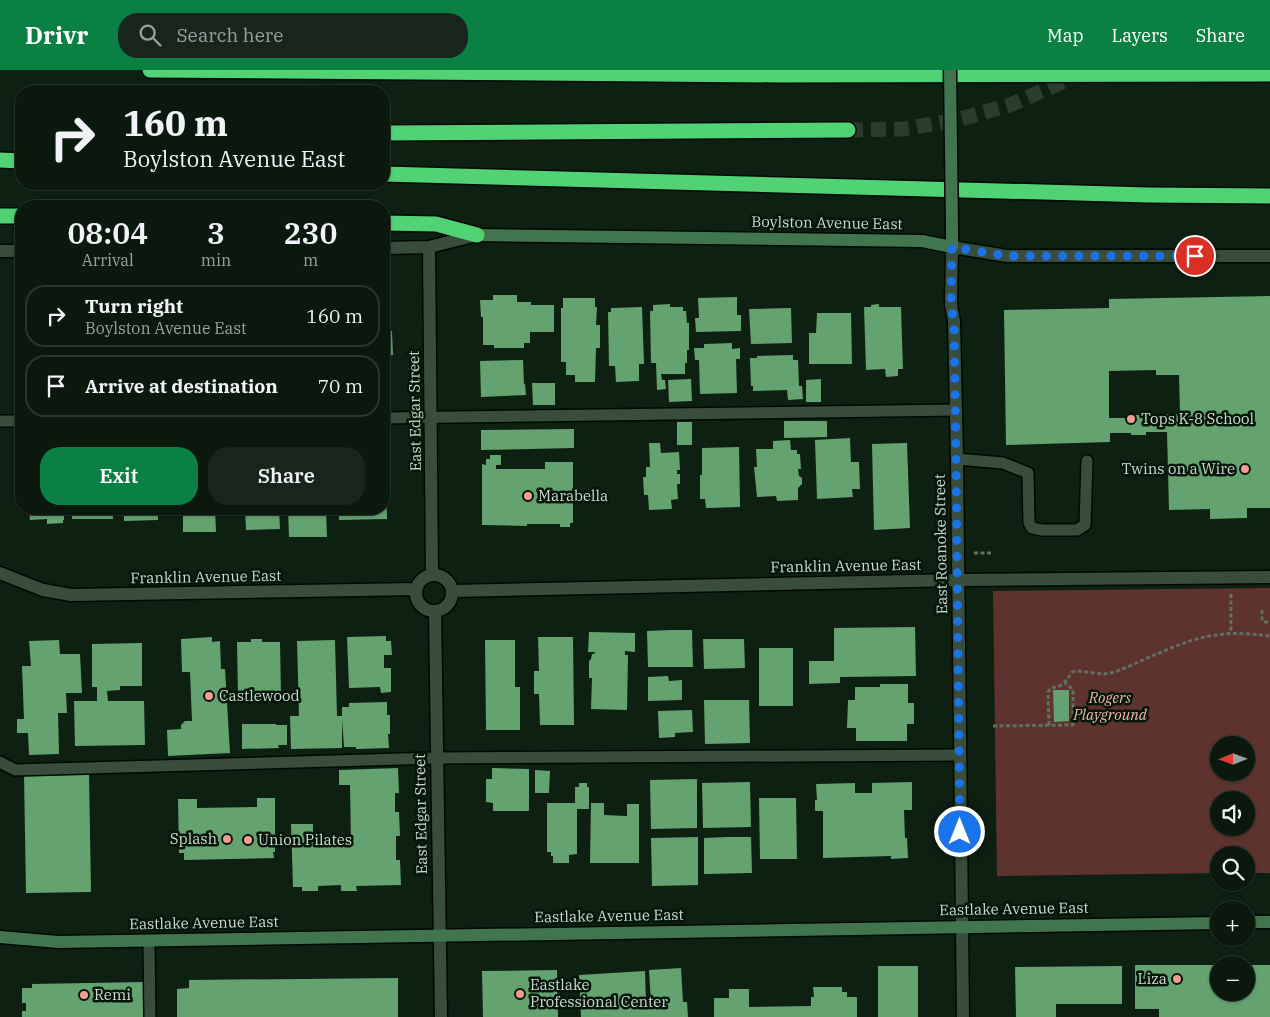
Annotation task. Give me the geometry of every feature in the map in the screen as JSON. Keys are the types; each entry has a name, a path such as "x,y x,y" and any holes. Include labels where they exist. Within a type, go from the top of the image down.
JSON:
{"highway":[{"path":"150,70 778,75 1270,74"},
{"path":"390,133 848,130"},
{"path":"0,160 15,161"},
{"path":"390,174 1148,195 1270,196"},
{"path":"0,216 15,216"},
{"path":"390,223 436,224 477,235"}],"main road":[{"name":"East Roanoke Street","path":"950,70 952,247"},
{"name":"Boylston Avenue East","path":"477,235 922,241 952,247"},
{"name":"Eastlake Avenue East","path":"0,937 58,942 1210,922"},
{"path":"1255,922 1270,922"}],"street":[{"name":"Boylston Avenue East","path":"390,248 429,247 477,235"},
{"name":"East Edgar Street","path":"429,247 432,575"},
{"name":"Boylston Avenue East","path":"952,247 1007,256 1270,256"},
{"name":"East Roanoke Street","path":"952,247 951,305 954,322 956,410 963,1017"},
{"path":"0,251 15,251"},
{"name":"Franklin Avenue East","path":"0,573 42,590 71,595 416,589"},
{"path":"432,575 442,576 452,590 452,597 449,603 440,610 434,611 428,610 418,602 416,597 417,585 425,577 432,575"},
{"name":"Franklin Avenue East","path":"452,590 958,580 1270,577"},
{"name":"East Edgar Street","path":"434,611 440,1017"}],"lane":[{"path":"390,418 956,410"},
{"path":"0,421 15,421"},
{"path":"956,458 1004,463 1028,473 1029,523 1032,528 1042,530 1077,530 1085,525 1087,461"},
{"path":"0,762 15,770 436,758 960,755"},
{"path":"149,940 150,1017"}],"path":[{"path":"968,554 991,553"},
{"path":"1262,610 1262,622 1270,623"},
{"path":"1231,614 1231,634"},
{"path":"1049,725 1048,692 1065,682 1072,672 1078,670 1104,674 1115,672 1186,642 1215,635 1270,636"},
{"path":"993,726 1073,725 1072,690 1065,682"}],"green space":[{"name":"Rogers Playground","path":"1270,588 1270,873 1255,873 1255,846 1210,846 1210,873 997,876 993,591"}],"building":[{"path":"493,295 517,295 517,302 531,302 531,305 554,305 554,332 530,332 530,343 524,343 524,348 494,348 494,345 483,345 483,317 481,317 480,300 493,300"},
{"path":"1270,296 1270,508 1247,508 1247,518 1210,519 1210,509 1169,510 1167,432 1146,432 1146,435 1110,433 1110,442 1006,445 1004,310 1109,308 1109,299","holes":["1156,370 1156,375 1179,375 1180,414 1167,414 1167,417 1130,415 1130,418 1109,418 1109,371"]},
{"path":"737,297 737,315 741,315 741,331 696,332 695,318 699,318 698,298"},
{"path":"563,298 595,298 595,307 597,307 596,325 600,325 600,348 596,348 595,382 575,382 575,375 566,375 566,362 561,362 561,308 563,308"},
{"path":"670,304 670,307 683,307 683,311 686,311 687,323 689,323 689,350 687,350 685,374 661,374 662,380 665,380 666,389 657,390 656,363 651,363 650,311 653,311 653,305"},
{"path":"879,304 879,307 901,307 903,369 898,369 898,376 886,377 885,369 866,370 864,307"},
{"path":"642,307 644,364 639,364 639,381 616,382 615,366 609,366 608,312 611,312 611,308"},
{"path":"791,308 792,343 751,344 749,309"},
{"path":"817,313 851,313 852,364 809,364 809,333 816,333"},
{"path":"390,331 392,331 393,355 390,355"},
{"path":"732,343 732,349 740,348 740,359 736,359 737,393 700,394 699,360 695,360 694,348 704,348 704,344"},
{"path":"793,355 793,360 798,360 799,386 802,386 803,399 788,400 787,390 753,391 753,386 751,386 750,358 757,358 757,356"},
{"path":"523,360 526,395 481,397 480,361"},
{"path":"691,379 692,401 669,402 668,380"},
{"path":"821,379 821,402 806,402 806,380"},
{"path":"532,383 555,383 555,405 533,405"},
{"path":"784,421 827,421 827,437 784,438"},
{"path":"677,422 692,422 692,445 677,445"},
{"path":"574,429 574,448 481,450 481,430"},
{"path":"850,438 851,462 859,462 860,489 852,489 853,497 817,499 815,440"},
{"path":"790,440 791,450 797,450 797,454 800,454 801,469 798,469 799,476 802,478 802,484 798,488 798,500 777,501 776,496 757,497 754,467 757,467 756,449 773,449 773,441"},
{"path":"649,443 660,443 661,453 679,452 680,470 677,470 677,474 680,474 680,484 677,484 678,499 671,500 672,509 649,510 648,495 644,495 643,477 646,477 646,467 650,467"},
{"path":"907,443 910,528 874,530 872,444"},
{"path":"739,447 740,507 706,508 705,499 700,499 702,448"},
{"name":"Marabella","path":"490,455 501,455 501,465 496,465 496,469 545,469 545,462 573,462 573,523 570,523 570,527 560,527 560,524 527,524 527,526 482,525 482,464 486,465 486,459 490,459"},
{"path":"30,515 64,515 63,523 47,524 47,519 30,520"},
{"path":"72,515 113,515 113,519 72,519"},
{"path":"124,515 158,515 158,520 124,521"},
{"path":"183,515 215,515 216,532 183,532"},
{"path":"245,515 279,515 280,529 246,530"},
{"path":"288,515 326,515 327,537 289,537"},
{"path":"339,515 387,515 387,519 339,520"},
{"path":"915,627 916,676 840,677 840,683 809,684 809,661 834,661 834,628"},
{"path":"692,630 693,667 648,667 647,631"},
{"path":"589,632 635,633 635,652 625,651 625,655 628,655 627,710 591,709 592,678 589,678 589,661 595,652 588,652"},
{"path":"386,636 386,641 391,641 392,655 384,655 384,668 391,668 391,692 381,693 380,687 349,688 347,637"},
{"name":"Castlewood","path":"212,637 212,642 220,641 221,669 225,669 230,753 168,756 167,730 181,729 181,725 185,721 192,721 190,672 182,672 181,639"},
{"path":"538,637 573,637 574,725 540,725 539,694 534,694 534,671 539,671"},
{"path":"251,639 262,639 262,642 280,642 281,695 238,696 237,642 251,642"},
{"path":"703,639 744,639 745,668 704,669"},
{"path":"59,640 60,654 80,654 82,693 66,693 67,713 58,713 59,754 29,755 28,733 17,733 17,719 24,719 22,666 31,666 29,641"},
{"path":"335,640 337,716 342,716 342,707 349,707 349,703 387,702 387,715 390,715 389,748 356,749 356,747 344,747 342,719 342,748 291,749 290,716 299,716 297,641"},
{"path":"485,640 515,640 515,687 520,687 520,730 486,730"},
{"path":"142,643 142,686 120,686 120,690 107,691 108,701 144,701 145,745 75,746 74,701 97,701 97,687 92,687 92,644"},
{"path":"759,648 793,648 793,706 759,706"},
{"path":"668,676 669,681 682,680 682,700 648,701 648,677"},
{"path":"880,684 908,684 908,703 914,703 914,724 907,724 907,741 856,741 856,728 847,728 848,700 855,700 855,687 880,687"},
{"path":"1053,690 1069,690 1069,721 1054,722"},
{"path":"704,700 749,700 750,743 705,744"},
{"path":"692,710 693,732 675,733 675,737 659,738 658,711"},
{"path":"242,724 287,725 287,745 278,745 279,748 242,749"},
{"path":"398,768 399,793 395,793 395,812 399,812 400,836 396,836 396,860 400,860 401,885 356,886 357,891 341,891 341,885 318,886 318,891 302,891 302,887 293,887 291,824 313,824 313,842 334,839 334,842 351,842 350,785 339,785 339,770"},
{"path":"492,768 529,769 529,811 493,811 493,803 486,802 486,779 492,779"},
{"path":"535,770 550,771 549,793 535,793"},
{"path":"89,774 91,892 26,893 24,775"},
{"path":"697,779 697,828 651,829 650,780"},
{"path":"750,782 751,827 703,828 702,783"},
{"path":"912,782 912,810 904,810 908,858 891,859 891,856 823,858 823,811 815,811 815,800 817,800 816,784 855,783 855,793 872,793 872,783"},
{"path":"579,783 587,783 587,787 589,787 589,809 577,809 577,854 569,855 569,863 553,863 551,852 547,852 547,803 575,803 575,787 579,787"},
{"path":"257,798 275,798 274,858 184,860 184,853 179,853 178,799 197,799 197,808 257,807"},
{"path":"759,798 796,798 797,859 760,859"},
{"path":"591,803 604,803 604,815 627,816 627,804 639,804 639,863 590,863"},
{"path":"698,837 698,885 652,886 651,838"},
{"path":"751,837 752,873 704,874 704,838"},
{"name":"Liza","path":"1135,965 1210,965 1210,1001 1255,1001 1255,965 1270,965 1270,1017 1159,1017 1159,1009 1135,1009"},
{"path":"878,966 918,966 918,1017 878,1017"},
{"path":"1122,966 1122,1004 1056,1004 1056,1017 1016,1017 1015,967"},
{"path":"681,968 683,1002 687,1002 688,1017 581,1017 579,975 645,971 646,1003 651,1003 649,970"},
{"name":"Eastlake Professional Center","path":"557,970 558,1017 483,1017 482,971"},
{"path":"398,978 398,1017 177,1017 177,989 189,988 189,980"},
{"name":"Remi","path":"143,982 143,987 146,987 147,1002 143,1002 144,1009 147,1009 147,1017 22,1017 22,1011 26,1011 26,1003 22,1003 22,988 32,988 32,984"},
{"path":"813,987 842,987 842,992 847,992 847,997 857,997 857,1017 714,1017 714,998 729,998 729,989 749,989 749,1007 811,1006 811,997 814,997"}],"tunnel":[{"path":"848,130 903,129 957,120 1010,105 1060,83 1079,72"}],"place":[{"name":"Tops K-8 School","path":"1131,419"},
{"name":"Twins on a Wire","path":"1245,469"},
{"name":"Marabella","path":"528,496"},
{"name":"Castlewood","path":"209,696"},
{"name":"Splash","path":"227,839"},
{"name":"Union Pilates","path":"248,840"},
{"name":"Liza","path":"1177,979"},
{"name":"Eastlake Professional Center","path":"520,994"},
{"name":"Remi","path":"84,995"}],"route":[{"path":"960,832 956,426 954,322 951,305 952,247 1007,256 1195,256"}]}
